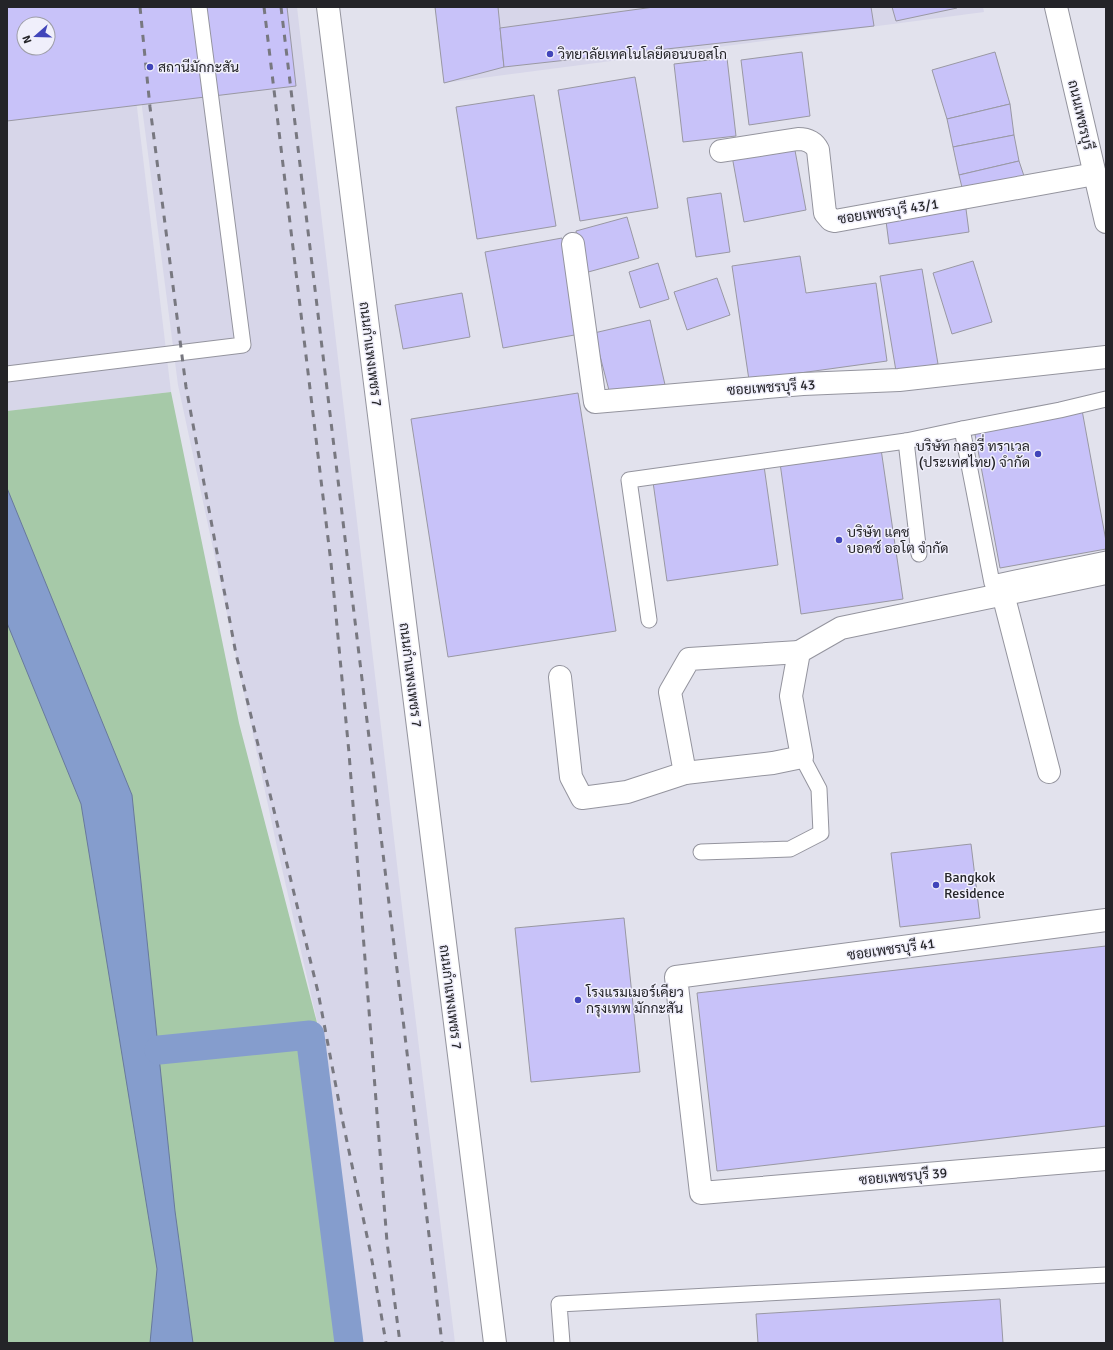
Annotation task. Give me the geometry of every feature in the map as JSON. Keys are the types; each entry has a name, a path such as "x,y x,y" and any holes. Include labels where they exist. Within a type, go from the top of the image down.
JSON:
{"street":[{"name":"ถนนกำแพงเพชร 7","path":"328,7 495,1343"},
{"name":"ถนนเพชรบุรี","path":"1056,7 1106,222"},
{"name":"ซอยเพชรบุรี 43/1","path":"721,151 798,138 813,143 818,150 825,213 831,220 835,221 1095,174"},
{"name":"ซอยเพชรบุรี 43","path":"573,244 595,402 803,384 899,380 1106,356"},
{"path":"685,773 670,692 689,659 799,652 842,628 1106,573"},
{"path":"1003,594 1050,772"},
{"path":"560,677 571,777 582,798 627,792 685,773 773,763 802,757 791,696 799,652"},
{"name":"ซอยเพชรบุรี 41","path":"701,1192 676,978 1106,920"},
{"name":"ซอยเพชรบุรี 39","path":"701,1192 1106,1159"}],"lane":[{"path":"7,374 243,345 199,7"},
{"path":"649,620 629,480 906,441 1060,410 1106,399"},
{"path":"962,429 992,583 1106,560"},
{"path":"906,441 919,554"},
{"path":"701,852 790,849 821,832 819,789 802,757"},
{"path":"562,1343 559,1304 1106,1275"}],"shaded area":[{"path":"7,7 125,7 171,392 7,411"},
{"path":"129,7 297,7 404,924 455,1343 361,1343 321,1038 277,847 178,385"},
{"name":"วิทยาลัยเทคโนโลยีดอนบอสโก","path":"435,7 983,7 984,12 444,83"}],"green space":[{"path":"171,392 239,723 321,1038 361,1343 7,1343 7,411"}],"water":[{"path":"7,488 132,795 175,1211 193,1343 150,1343 157,1269 81,804 7,623"}],"building":[{"name":"สถานีมักกะสัน","path":"7,7 287,7 296,86 7,121"},
{"path":"435,7 498,7 504,67 444,83"},
{"path":"654,7 871,7 874,26 504,67 500,28"},
{"path":"892,7 957,7 957,8 896,21"},
{"path":"802,52 810,116 749,125 741,60"},
{"path":"995,52 1010,104 947,119 932,70"},
{"path":"727,58 736,136 683,142 674,64"},
{"path":"635,77 658,208 580,221 558,90"},
{"path":"534,95 556,226 477,239 456,107"},
{"path":"1010,104 1014,135 953,147 947,119"},
{"path":"1014,135 1019,161 959,175 953,147"},
{"path":"794,145 806,210 744,222 732,156"},
{"path":"1019,161 1026,182 964,196 959,175"},
{"path":"721,193 730,252 696,257 687,198"},
{"path":"966,209 969,232 889,244 886,221"},
{"path":"627,217 639,258 581,274 576,231"},
{"path":"562,238 580,334 503,348 485,252"},
{"path":"800,256 806,293 876,283 887,361 749,380 732,266"},
{"path":"973,261 992,322 952,334 933,273"},
{"path":"658,263 669,299 640,308 629,272"},
{"path":"922,269 938,364 896,371 880,276"},
{"path":"717,278 730,315 687,330 674,292"},
{"path":"462,293 470,337 403,349 395,305"},
{"path":"650,320 666,389 611,398 594,333"},
{"path":"578,393 616,631 448,657 411,419"},
{"path":"1082,410 1106,541 1106,549 1000,568 974,429"},
{"path":"881,449 903,599 801,614 780,463"},
{"path":"764,466 778,565 667,581 653,482"},
{"name":"Bangkok Residence","path":"971,844 980,918 900,927 891,853"},
{"name":"โรงแรมเมอร์เคียว กรุงเทพ มักกะสัน","path":"624,918 640,1072 531,1082 515,928"},
{"path":"1106,946 1106,1126 717,1171 697,993"},
{"path":"1000,1299 1003,1343 758,1343 756,1314"}],"waterway":[{"path":"159,1050 310,1035 349,1343"}],"railway":[{"path":"140,7 150,107 186,387 236,654 318,992 342,1118 371,1255 386,1343"},
{"path":"264,7 331,563 349,753 387,1242 400,1343"},
{"path":"281,7 442,1343"}],"place":[{"name":"วิทยาลัยเทคโนโลยีดอนบอสโก","path":"550,54"},
{"name":"สถานีมักกะสัน","path":"150,67"},
{"name":"บริษัท กลอรี่ ทราเวล (ประเทศไทย) จำกัด","path":"1038,454"},
{"name":"บริษัท แคช บอคซ์ ออโต จำกัด","path":"839,540"},
{"name":"Bangkok Residence","path":"936,885"},
{"name":"โรงแรมเมอร์เคียว กรุงเทพ มักกะสัน","path":"578,1000"}]}
